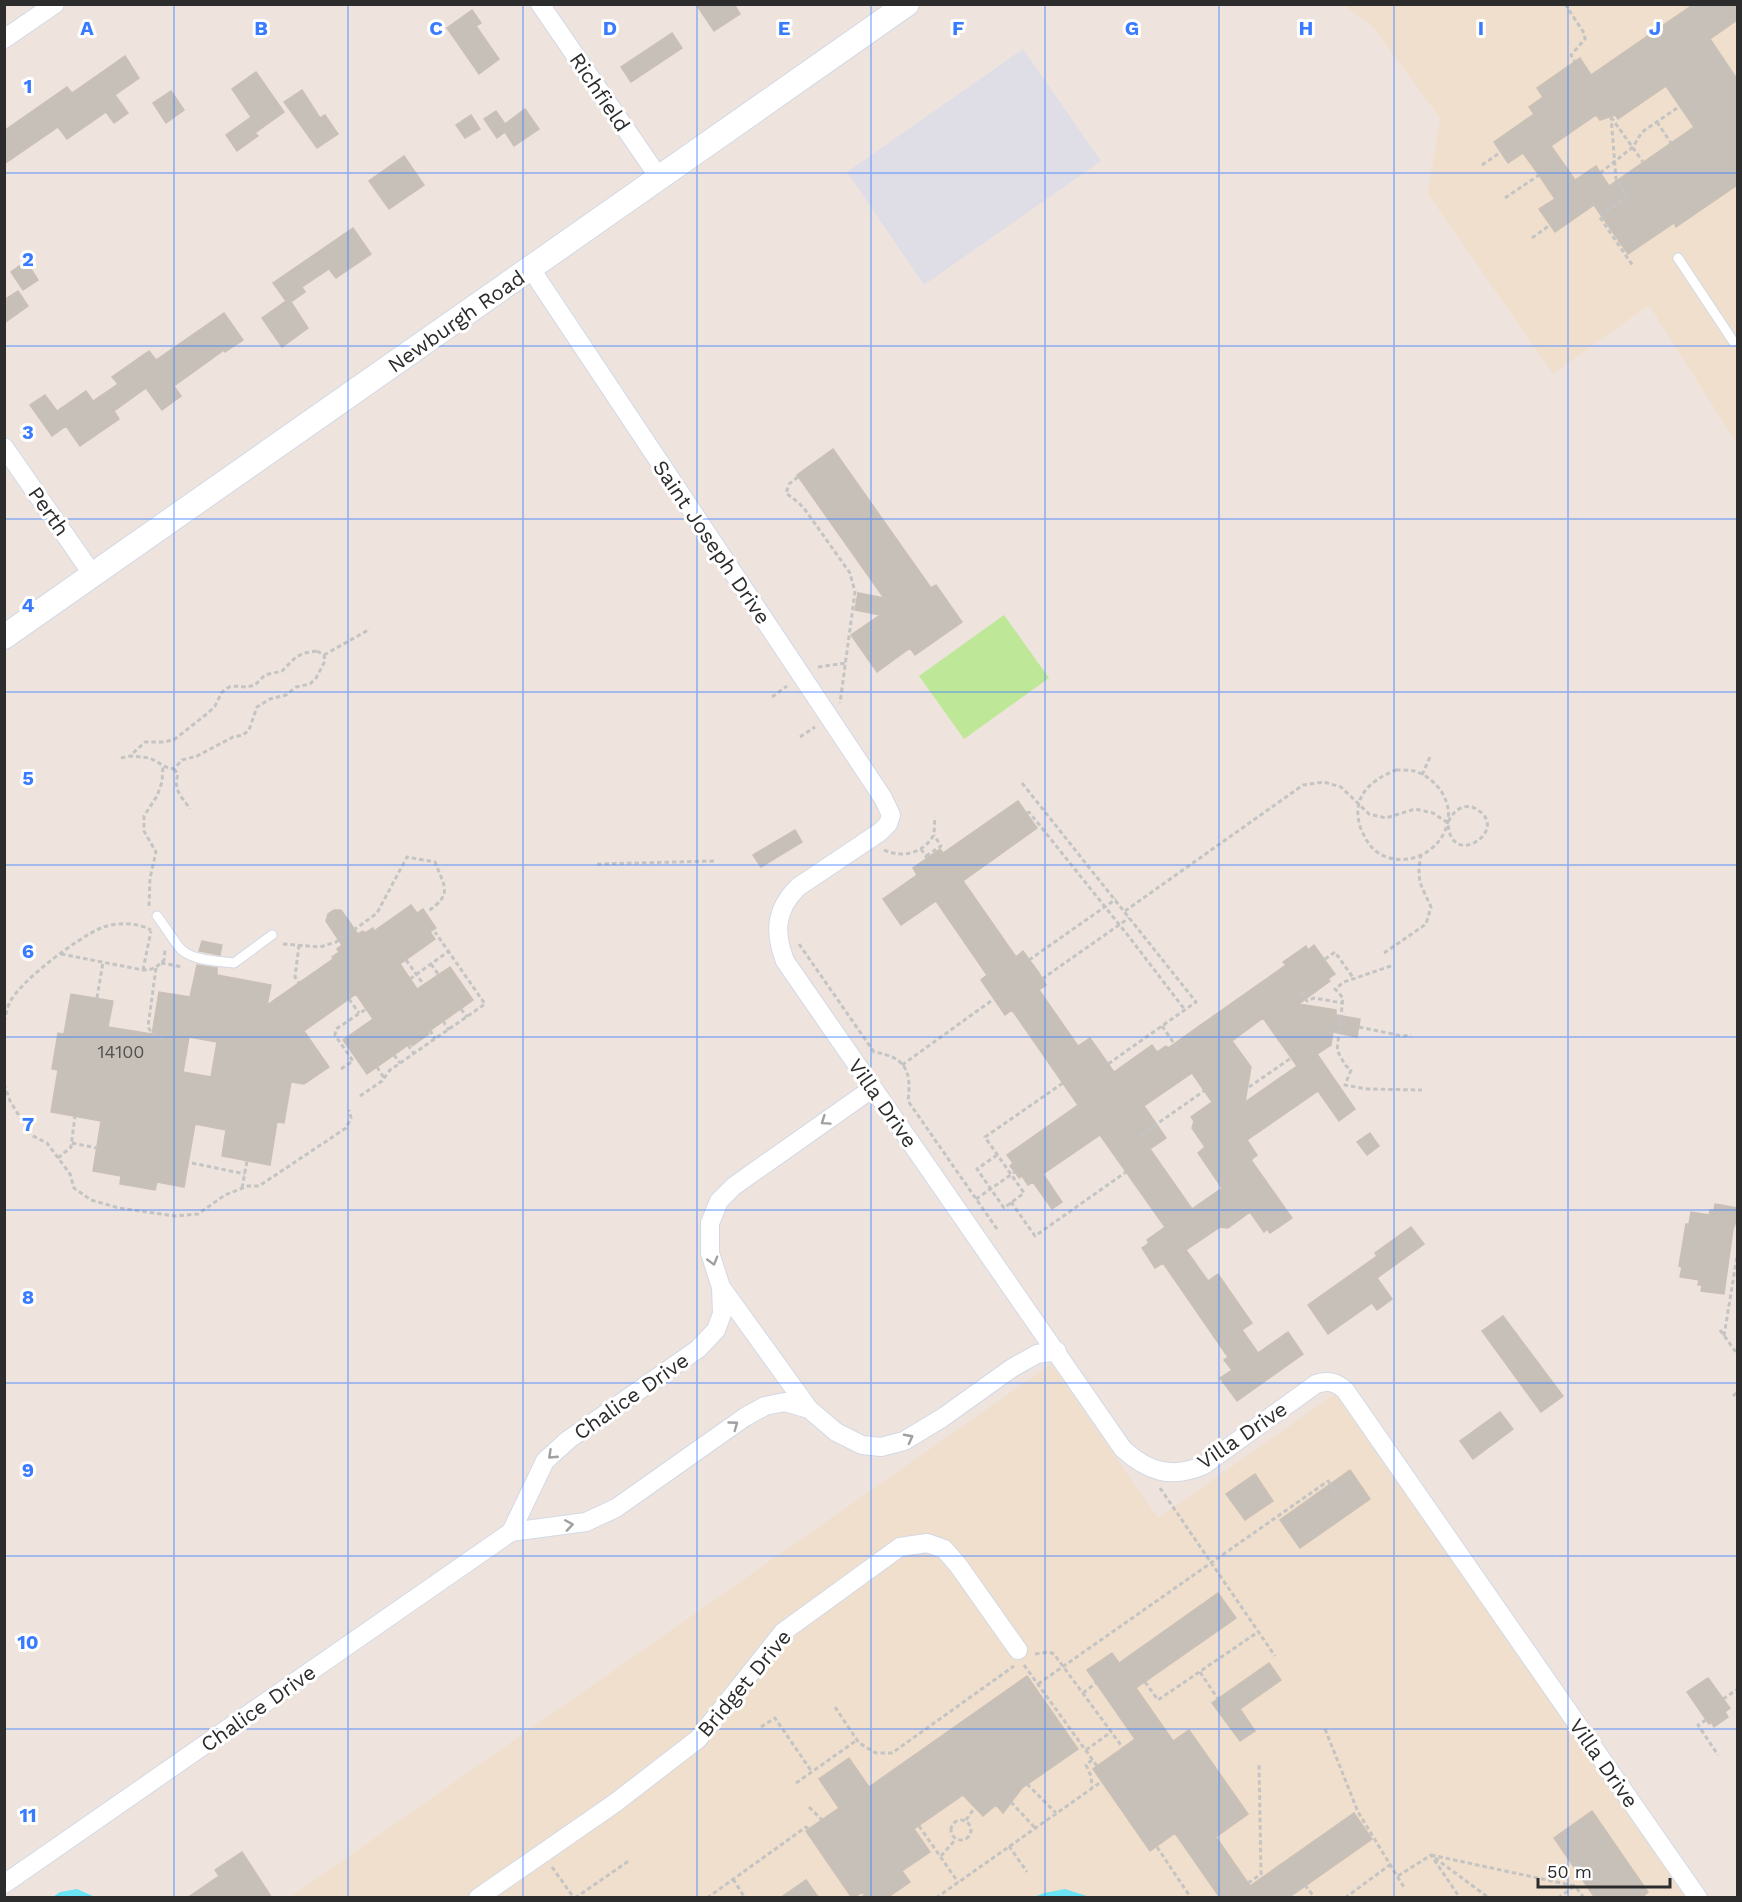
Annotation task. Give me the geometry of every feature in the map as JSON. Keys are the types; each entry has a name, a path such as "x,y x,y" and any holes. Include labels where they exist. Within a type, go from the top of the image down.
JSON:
{"main road":[{"name":"Newburgh Road","path":"4,637 907,4"}],"street":[{"path":"4,39 55,4"},
{"name":"Richfield","path":"540,4 660,179"},
{"name":"Saint Joseph Drive","path":"531,269 883,798 891,815 888,824 880,832 798,887 783,906 780,916"},
{"name":"Perth","path":"4,447 93,575"},
{"name":"Villa Drive","path":"780,916 779,944 785,961 1123,1449 1143,1465 1164,1472 1183,1472 1204,1465 1316,1384 1329,1381 1339,1384 1698,1898"},
{"name":"Chalice Drive","path":"511,1532 545,1461 568,1440 698,1349 716,1330 723,1314 721,1287 710,1253 710,1223 719,1201 734,1186 873,1088"},
{"name":"Chalice Drive","path":"721,1287 809,1409 836,1432 862,1445 881,1447 904,1441 942,1418 1012,1368 1037,1354 1057,1351"},
{"name":"Chalice Drive","path":"4,1884 511,1532 586,1522 606,1513 745,1417 765,1406 785,1402 809,1409"},
{"name":"Bridget Drive","path":"478,1898 615,1803 698,1738 783,1632 900,1547 927,1543 944,1549 1022,1653"}],"lane":[{"path":"1678,258 1733,341"},
{"path":"153,918 181,950 194,957 223,962 234,963 272,935"}],"path":[{"path":"1565,4 1584,33 1585,39 1571,55 1575,62"},
{"path":"1600,173 1633,147 1642,132 1680,106"},
{"path":"1633,266 1599,216 1627,197 1616,179 1611,116 1643,162"},
{"path":"1657,122 1671,143"},
{"path":"1482,165 1501,152"},
{"path":"1505,198 1539,175"},
{"path":"1532,238 1550,225"},
{"path":"798,477 789,484 786,493 800,502 850,573 855,592 839,710 800,737"},
{"path":"324,655 370,629"},
{"path":"130,756 145,742 165,742 175,739 208,713 215,706 222,692 229,687 255,685 266,675 282,671 290,662 304,653 317,651 324,655"},
{"path":"174,769 182,760 196,756 233,737 243,735 249,730 254,713 262,703 286,695 297,687 310,684 322,669 325,661 324,655"},
{"path":"122,758 130,756 150,758 174,769 178,774 175,784 190,809"},
{"path":"1422,775 1430,757"},
{"path":"143,970 153,932 150,878 156,852 144,831 144,816 157,796 164,766"},
{"path":"1422,775 1413,771 1396,770 1379,776 1366,788 1358,803 1359,822 1365,839 1377,852 1393,859 1411,860 1427,853 1440,841 1448,823 1450,816 1462,807 1470,807 1483,815 1486,822 1484,836 1472,845 1457,843 1451,838 1448,831 1448,823 1448,807 1442,791 1429,778 1422,775"},
{"path":"1125,911 1303,786 1324,782 1341,787 1369,814 1386,818 1416,809 1432,813 1448,823"},
{"path":"1022,783 1196,1002 1108,1064"},
{"path":"1027,813 1029,812 1185,1010"},
{"path":"921,849 926,857 941,846 934,835 935,817"},
{"path":"883,850 893,855 907,854 921,849 934,835"},
{"path":"1384,953 1426,924 1431,907 1419,882 1418,871 1421,855"},
{"path":"279,945 290,943 320,947 336,942 377,913 407,857 435,862 444,885 445,894 442,902 428,912"},
{"path":"597,864 715,861"},
{"path":"1029,960 1116,899"},
{"path":"780,916 874,1052 898,1059 907,1072 910,1086 908,1101 997,1229"},
{"path":"1042,979 1130,917"},
{"path":"4,1022 9,1005 18,990 30,977 102,928 124,924 143,926 153,932"},
{"path":"360,1096 399,1063 486,1004 435,932"},
{"path":"61,954 143,970 156,968 164,960 165,950 160,942"},
{"path":"299,945 295,977 299,983"},
{"path":"410,979 449,951"},
{"path":"1324,960 1335,952 1354,979"},
{"path":"406,960 424,985"},
{"path":"97,998 103,962"},
{"path":"161,963 189,968"},
{"path":"431,964 438,974"},
{"path":"1391,966 1344,982 1335,989 1343,998 1337,1050 1345,1065 1351,1070 1345,1085 1367,1089 1422,1090"},
{"path":"156,968 148,1027 152,1034 166,1040"},
{"path":"1301,992 1307,1001 1314,998 1342,1003"},
{"path":"349,999 359,1014"},
{"path":"902,1065 991,1001"},
{"path":"341,1069 353,1061 335,1035 336,1029 366,1009"},
{"path":"461,1009 467,1017"},
{"path":"443,1021 449,1029"},
{"path":"1162,1026 1180,1052"},
{"path":"1359,1027 1402,1036 1411,1035"},
{"path":"430,1030 435,1039"},
{"path":"408,1046 414,1053"},
{"path":"394,1055 399,1063"},
{"path":"1249,1087 1291,1058"},
{"path":"376,1067 384,1078"},
{"path":"998,1155 977,1169 1004,1208 1024,1193 1013,1173 985,1137 1064,1083"},
{"path":"4,1084 10,1101 31,1135 46,1143 70,1174 74,1188 91,1200 119,1208 175,1216 198,1214 225,1195 248,1186 259,1186 346,1128 351,1118 349,1110"},
{"path":"1141,1135 1204,1091"},
{"path":"58,1158 71,1147 75,1116"},
{"path":"72,1143 97,1148"},
{"path":"242,1188 247,1161"},
{"path":"192,1163 245,1174"},
{"path":"1011,1202 1035,1236 1126,1172"},
{"path":"976,1199 1013,1173"},
{"path":"1724,1336 1737,1250"},
{"path":"1720,1330 1737,1355"},
{"path":"1733,1396 1737,1392"},
{"path":"1164,1472 1160,1488 1275,1656"},
{"path":"1038,1684 1328,1481 1337,1494"},
{"path":"1145,1682 1158,1700 1258,1632"},
{"path":"1022,1653 1049,1652 1054,1654 1123,1748"},
{"path":"835,1707 860,1743 876,1753 892,1753 1021,1661 1097,1766"},
{"path":"1200,1672 1218,1699"},
{"path":"1083,1693 1096,1683"},
{"path":"1723,1698 1737,1689"},
{"path":"761,1727 776,1718 812,1772"},
{"path":"1706,1720 1698,1725 1718,1755"},
{"path":"1325,1729 1358,1812 1405,1889"},
{"path":"1085,1750 1111,1732"},
{"path":"796,1783 857,1740"},
{"path":"1092,1760 1086,1765 1091,1776 1092,1788"},
{"path":"1248,1883 1261,1874 1259,1764"},
{"path":"936,1898 1101,1782"},
{"path":"1027,1784 1056,1813"},
{"path":"1011,1802 1035,1828"},
{"path":"809,1807 822,1820"},
{"path":"966,1821 975,1807"},
{"path":"958,1820 966,1821 970,1827 970,1835 964,1840 956,1839 951,1833 951,1825 958,1820"},
{"path":"919,1826 958,1882"},
{"path":"707,1898 806,1827 809,1829"},
{"path":"940,1856 956,1839"},
{"path":"1009,1846 1027,1872"},
{"path":"1157,1846 1191,1898"},
{"path":"542,1853 574,1898 630,1860"},
{"path":"1398,1876 1431,1855 1575,1886 1584,1898"},
{"path":"1431,1855 1460,1898"},
{"path":"1431,1855 1489,1898"},
{"path":"1345,1898 1391,1864"},
{"path":"733,1879 745,1898"},
{"path":"1305,1886 1315,1898"},
{"path":"1558,1898 1575,1886"},
{"path":"715,1892 719,1898"}],"shaded area":[{"path":"1344,5 1737,5 1737,444 1649,305 1553,374 1428,194 1440,118 1374,28"},
{"path":"1023,49 1101,161 924,285 847,172"},
{"path":"1051,1364 1158,1518 1335,1394 1687,1897 289,1898"}],"green space":[{"path":"1004,615 1049,678 964,739 919,676"}],"water":[{"path":"77,1889 95,1897 53,1897 60,1892"},
{"path":"1065,1889 1090,1897 1034,1897 1044,1893"}],"building":[{"path":"696,4 734,4 740,14 714,31"},
{"path":"1694,4 1737,4 1737,20 1710,39 1737,79 1737,185 1676,227 1674,223 1628,254 1594,205 1555,232 1539,209 1555,199 1539,175 1523,153 1508,163 1494,142 1534,114 1529,107 1543,97 1537,88 1580,58 1591,75","holes":["1666,86 1694,127 1609,186 1596,166 1575,180 1551,146 1596,115 1600,120 1615,115 1618,119"]},
{"path":"472,10 481,23 476,26 499,59 479,74 447,28"},
{"path":"672,33 682,48 631,82 621,67"},
{"path":"125,56 139,78 115,95 128,113 114,123 106,112 67,139 58,127 4,164 4,131 67,87 72,93"},
{"path":"256,72 284,112 255,133 258,136 237,151 226,135 251,117 232,89"},
{"path":"302,90 320,118 325,115 338,134 317,148 284,102"},
{"path":"171,91 184,110 166,123 153,103"},
{"path":"525,109 539,129 514,146 505,132 497,138 484,119 496,111 505,124"},
{"path":"471,115 480,129 465,138 456,125"},
{"path":"404,156 424,185 389,209 369,181"},
{"path":"353,228 371,254 336,278 329,269 302,287 305,292 291,302 308,328 282,347 262,318 286,301 273,283"},
{"path":"26,261 38,280 23,290 11,272"},
{"path":"18,291 28,306 4,323 4,300"},
{"path":"224,313 243,340 225,352 224,350 174,386 181,396 162,410 146,388 114,411 119,419 80,446 66,426 52,436 30,405 45,395 57,411 86,391 93,401 118,384 112,377 149,351 156,360"},
{"path":"833,449 931,588 936,585 962,622 915,655 910,648 877,672 851,635 880,615 855,610 858,593 884,598 797,475"},
{"path":"1018,801 1037,828 963,881 1016,957 1023,951 1039,973 1046,985 1039,990 1078,1046 1090,1038 1114,1072 1152,1045 1157,1052 1166,1046 1168,1048 1286,965 1283,962 1306,946 1308,950 1314,945 1335,974 1328,979 1330,981 1299,1004 1336,1010 1336,1015 1360,1019 1357,1037 1333,1032 1331,1045 1317,1054 1355,1109 1339,1121 1318,1091 1247,1140 1257,1155 1251,1160 1292,1218 1270,1233 1267,1229 1264,1232 1250,1212 1228,1228 1220,1227 1186,1250 1208,1281 1218,1274 1252,1323 1242,1330 1258,1353 1288,1332 1303,1354 1237,1401 1220,1378 1232,1370 1224,1360 1228,1357 1163,1263 1155,1268 1142,1248 1149,1243 1147,1240 1165,1227 1100,1135 1043,1174 1062,1202 1052,1209 1033,1182 1028,1185 1022,1176 1019,1178 1010,1166 1013,1163 1007,1155 1078,1105 1012,1010 1005,1015 981,980 987,975 936,901 901,925 883,899 917,875 913,868 940,849 943,853","holes":["1263,1018 1297,1066 1245,1102 1251,1067 1232,1041","1192,1073 1212,1102 1191,1117 1194,1121 1192,1128 1205,1147 1198,1153 1222,1188 1192,1209 1150,1149 1166,1138 1144,1106"]},
{"path":"795,830 802,842 761,867 753,855"},
{"path":"411,905 417,913 423,909 436,928 430,932 435,939 400,964 417,989 450,967 473,1000 412,1046 411,1043 367,1074 343,1040 373,1019 356,994 304,1031 329,1067 304,1084 291,1082 284,1123 277,1122 270,1165 222,1156 226,1130 195,1124 184,1187 157,1182 155,1190 120,1184 121,1176 93,1171 101,1121 51,1112 58,1070 52,1069 58,1033 64,1034 71,994 113,1001 108,1027 152,1034 159,992 190,997 197,965 217,968 217,975 271,985 267,1005 333,959 332,957 339,952 337,949 342,945 326,921 328,914 334,910 341,910 358,934 373,928 374,931","holes":["189,1037 217,1042 211,1077 183,1072"]},
{"path":"202,941 222,945 220,955 199,951"},
{"path":"1370,1133 1379,1146 1367,1155 1357,1142"},
{"path":"1715,1204 1737,1208 1737,1222 1733,1229 1724,1294 1701,1291 1702,1285 1698,1285 1699,1280 1680,1277 1682,1267 1679,1266 1686,1224 1689,1224 1691,1212 1709,1215 1710,1210 1714,1210"},
{"path":"1411,1227 1424,1244 1377,1278 1392,1299 1377,1310 1372,1303 1328,1334 1308,1305 1377,1256 1375,1253"},
{"path":"1503,1316 1563,1396 1541,1412 1482,1331"},
{"path":"1500,1412 1513,1429 1473,1459 1460,1441"},
{"path":"1350,1470 1370,1499 1300,1548 1280,1520"},
{"path":"1255,1474 1273,1501 1245,1520 1226,1494"},
{"path":"1218,1593 1236,1618 1136,1688 1173,1741 1189,1730 1248,1814 1216,1837 1250,1886 1354,1813 1372,1839 1288,1898 1220,1898 1175,1833 1150,1851 1093,1769 1135,1739 1087,1670 1112,1653 1119,1663"},
{"path":"1269,1663 1281,1680 1240,1709 1255,1731 1240,1741 1212,1703"},
{"path":"1027,1676 1078,1749 1022,1788 1003,1813 996,1805 983,1816 963,1795 914,1829 930,1852 902,1871 910,1882 887,1898 867,1898 863,1892 852,1898 806,1831 839,1808 819,1779 849,1758 869,1787"},
{"path":"1708,1678 1730,1708 1725,1712 1728,1717 1714,1727 1711,1722 1709,1724 1687,1692"},
{"path":"1592,1811 1648,1892 1641,1898 1595,1898 1554,1838"},
{"path":"242,1852 272,1898 187,1898 219,1876 215,1870"},
{"path":"806,1880 819,1898 780,1898"}]}
